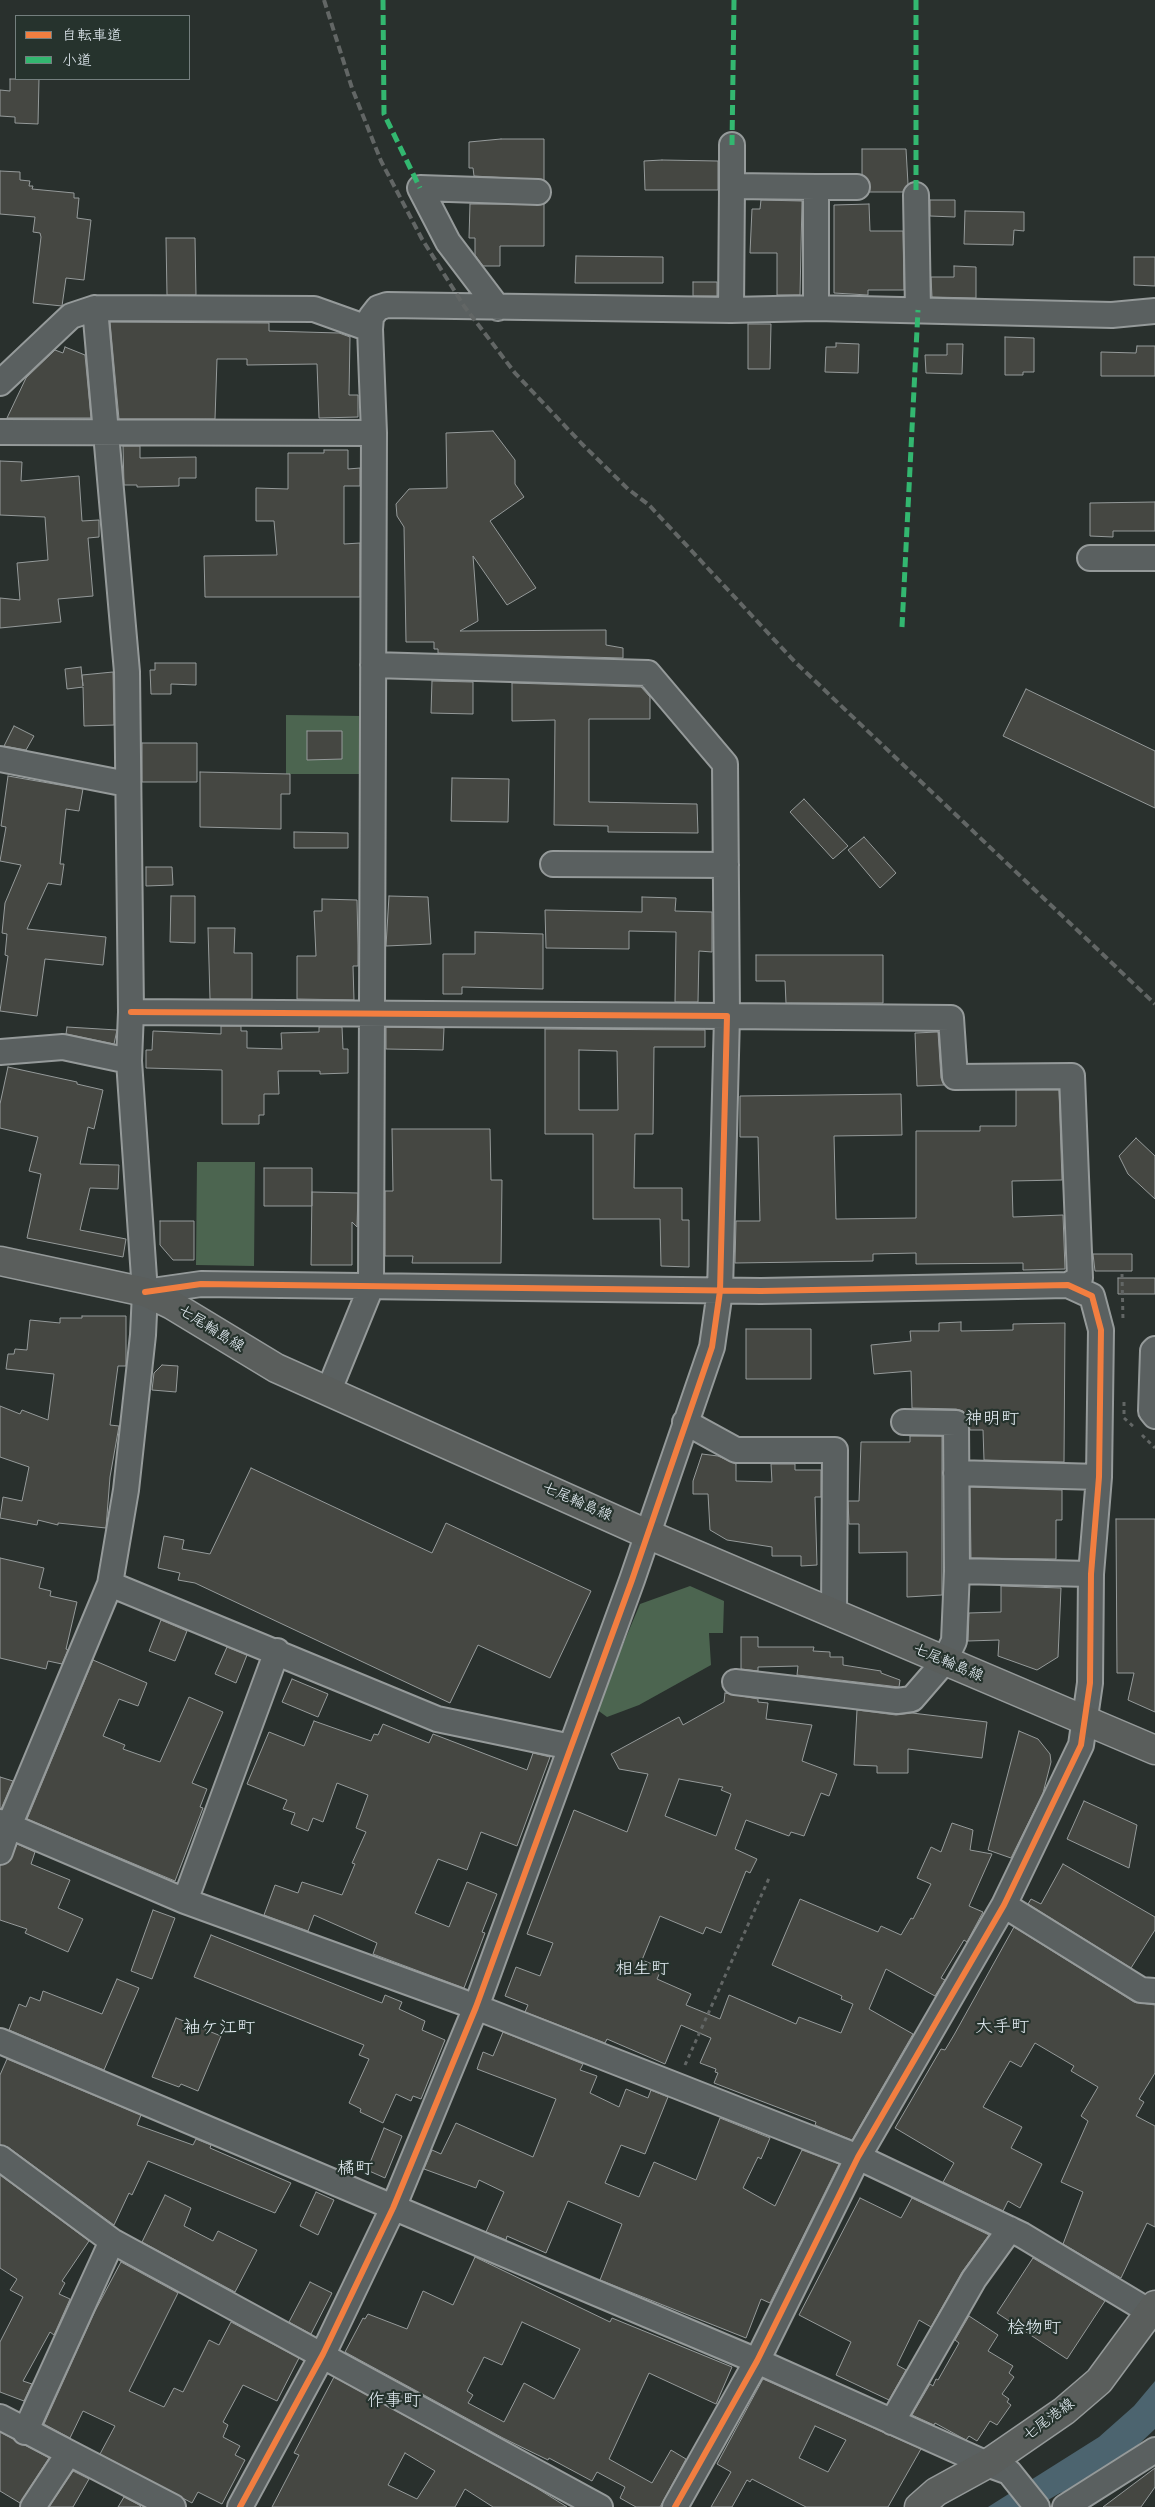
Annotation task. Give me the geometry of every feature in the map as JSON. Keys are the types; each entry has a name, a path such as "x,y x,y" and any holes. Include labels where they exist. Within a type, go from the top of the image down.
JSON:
{"main road":[{"name":"七尾輪島線","path":"0,1261 145,1292 172,1305 276,1368 329,1390 647,1534 944,1662 1155,1750"},
{"name":"七尾港線","path":"919,2507 936,2492 998,2468 1099,2381 1153,2311"}],"street":[{"path":"731,310 732,145"},
{"path":"732,186 857,187"},
{"path":"816,187 816,308"},
{"path":"498,308 448,242 420,188 538,192"},
{"path":"916,194 918,310"},
{"path":"329,1390 371,1288 374,433 371,317 378,308 388,305 731,310 816,308 1112,315 1155,311"},
{"path":"0,383 71,316 95,308 314,309 370,329"},
{"path":"0,1852 4,1824 110,1584 126,1490 143,1335 145,1292 129,1061 131,1012 127,672 95,308"},
{"path":"0,432 374,433"},
{"path":"1090,558 1155,558"},
{"path":"240,2507 323,2354 394,2208 476,2007 571,1747 712,1347 720,1291 727,1016 725,764 648,673 374,666"},
{"path":"0,759 127,784"},
{"path":"553,864 726,865"},
{"path":"131,1012 951,1018 955,1077 1072,1076 1080,1278 1068,1285"},
{"path":"0,1052 63,1047 129,1061"},
{"path":"145,1292 201,1284 371,1288 720,1291 1068,1285 1092,1296 1101,1330 1099,1476 1091,1574 1090,1683 1081,1746 1004,1905 858,2157 757,2361 675,2507"},
{"path":"1155,1349 1153,1351 1151,1411 1155,1416"},
{"path":"685,1422 736,1450 835,1450 834,1615"},
{"path":"735,1682 897,1701 912,1699 944,1662 954,1641 957,1571 956,1423 904,1422"},
{"path":"956,1473 1099,1476"},
{"path":"957,1571 1091,1574"},
{"path":"110,1584 437,1719 571,1747"},
{"path":"186,1901 276,1651"},
{"path":"4,1824 186,1901 476,2007 858,2157 1010,2229 1153,2311"},
{"path":"1004,1905 1141,1990 1155,1991"},
{"path":"0,2041 757,2361 998,2468 1037,2507"},
{"path":"0,2158 112,2241 323,2354 600,2507"},
{"path":"892,2422 974,2280 1010,2229"},
{"path":"25,2432 112,2241"},
{"path":"0,2417 25,2432 173,2507"},
{"path":"1065,2507 1155,2450"},
{"path":"33,2507 68,2454"}],"path":[{"path":"1122,1274 1123,1322"},
{"path":"1124,1399 1124,1418 1155,1448"},
{"path":"676,2086 770,1876"}],"green space":[{"path":"286,715 363,716 363,774 286,774"},
{"path":"197,1162 255,1162 254,1266 196,1265"},
{"path":"690,1586 724,1601 723,1633 709,1633 711,1665 639,1705 607,1717 596,1709 640,1604"}],"water":[{"path":"1155,2381 1155,2429 1138,2445 1074,2490 1060,2493 1036,2507 988,2507 1099,2437 1134,2406"}],"building":[{"path":"10,79 39,80 38,124 15,123 15,117 0,116 0,90 10,91"},
{"path":"501,139 544,139 544,180 474,176 473,168 469,168 469,142"},
{"path":"862,149 906,149 908,184 903,192 869,192 869,181 862,175"},
{"path":"644,161 718,161 718,190 645,190"},
{"path":"0,171 20,172 20,180 30,181 29,186 33,186 32,189 74,193 74,198 79,198 77,218 91,220 84,280 66,278 62,306 33,303 40,233 33,232 35,217 0,214"},
{"path":"761,200 802,201 800,295 777,295 777,253 750,253 752,209 760,209"},
{"path":"930,200 955,200 955,217 930,216"},
{"path":"470,204 544,204 544,246 500,246 500,266 483,266 475,255 475,238 469,238"},
{"path":"869,204 870,231 903,231 904,290 868,290 868,295 834,293 834,205"},
{"path":"965,211 1024,212 1024,231 1014,230 1013,245 964,244"},
{"path":"166,238 195,238 196,295 167,295"},
{"path":"576,256 663,257 663,283 575,283"},
{"path":"1134,257 1155,257 1155,286 1134,285"},
{"path":"954,266 976,267 976,298 932,297 931,277 954,277"},
{"path":"693,282 717,282 717,296 693,296"},
{"path":"110,322 269,323 269,331 339,333 350,337 349,395 358,395 358,417 319,418 317,364 247,365 247,359 217,359 215,419 119,419"},
{"path":"748,324 771,324 770,369 748,369"},
{"path":"1005,337 1034,338 1034,372 1023,372 1023,375 1005,375"},
{"path":"836,343 859,344 858,373 825,372 826,347 836,347"},
{"path":"947,344 963,344 962,374 926,373 925,355 947,355"},
{"path":"1137,346 1155,346 1155,376 1101,376 1101,352 1136,353"},
{"path":"65,347 85,355 91,418 7,418 26,378 55,350 63,353"},
{"path":"493,431 515,460 515,484 524,497 490,521 536,588 507,605 473,556 478,621 460,631 606,630 606,645 623,648 623,658 438,653 438,649 434,649 434,642 406,642 404,527 397,516 396,504 409,489 447,488 446,433"},
{"path":"123,446 140,446 140,458 196,457 196,478 179,478 179,486 137,487 137,485 124,485"},
{"path":"324,450 348,450 348,469 360,468 360,486 344,486 344,544 360,543 360,597 205,597 204,556 277,555 274,521 256,521 256,488 288,489 288,453 324,453"},
{"path":"0,461 22,462 21,481 79,476 82,521 99,520 99,537 88,538 93,596 58,599 61,622 0,628 0,598 20,600 17,563 48,560 45,517 0,515"},
{"path":"1155,502 1155,531 1113,531 1113,537 1090,536 1090,503"},
{"path":"155,663 196,663 196,685 171,684 171,694 151,694 150,670 155,670"},
{"path":"81,667 83,686 82,675 113,672 114,725 84,726 83,687 67,689 65,669"},
{"path":"432,681 473,682 473,714 431,713"},
{"path":"512,683 641,687 650,697 650,719 589,719 589,802 697,804 698,833 608,832 608,826 554,825 555,720 512,721"},
{"path":"1026,689 1155,751 1155,808 1003,736"},
{"path":"14,726 34,736 26,750 4,746"},
{"path":"307,731 342,731 342,759 307,760"},
{"path":"142,743 197,743 197,782 142,782"},
{"path":"200,772 290,774 290,794 281,794 281,829 200,827"},
{"path":"8,776 83,789 79,811 66,809 60,864 64,864 61,885 48,883 27,929 106,937 103,965 45,959 37,1016 0,1011 8,956 5,955 7,934 2,933 5,903 21,865 0,861 6,827 1,826"},
{"path":"452,778 509,779 508,822 451,821"},
{"path":"804,799 848,846 833,859 790,812"},
{"path":"294,832 348,833 348,848 294,848"},
{"path":"864,837 896,873 880,888 848,850"},
{"path":"146,867 172,867 173,885 146,886"},
{"path":"171,896 195,896 195,943 170,942"},
{"path":"389,896 428,897 431,944 386,946"},
{"path":"642,897 676,898 675,911 712,912 712,952 699,951 698,1002 675,1002 676,932 629,931 629,949 546,948 545,910 642,912"},
{"path":"322,899 357,900 358,966 353,966 354,1000 297,999 297,956 316,956 314,911 322,911"},
{"path":"208,928 235,928 234,953 252,953 252,999 210,999"},
{"path":"475,932 543,934 543,989 462,987 462,994 443,994 443,954 475,954"},
{"path":"756,955 883,955 883,1003 786,1003 785,981 756,981"},
{"path":"221,1026 241,1026 241,1031 247,1031 247,1048 282,1049 281,1033 319,1032 319,1027 342,1027 343,1049 348,1049 348,1073 320,1074 320,1071 278,1071 279,1094 264,1094 264,1115 259,1115 259,1124 222,1124 222,1070 146,1068 146,1050 152,1050 153,1031 221,1034"},
{"path":"67,1027 117,1030 114,1044 66,1034"},
{"path":"386,1027 444,1028 443,1050 386,1049"},
{"path":"545,1029 705,1030 705,1047 654,1047 653,1134 635,1134 634,1188 682,1188 682,1220 689,1220 689,1267 661,1266 660,1219 593,1219 593,1134 545,1134","holes":["579,1050 617,1051 618,1110 579,1110"]},
{"path":"938,1032 941,1078 944,1085 917,1086 915,1033"},
{"path":"8,1067 77,1082 77,1084 103,1090 94,1129 88,1127 80,1164 119,1165 118,1189 90,1188 80,1230 126,1239 123,1257 27,1238 41,1174 29,1171 38,1137 0,1128 0,1104"},
{"path":"1016,1090 1059,1090 1062,1180 1012,1181 1013,1217 1063,1215 1065,1269 1023,1270 1023,1263 916,1264 916,1253 873,1254 873,1261 735,1263 736,1221 760,1221 758,1137 740,1137 740,1096 901,1094 902,1135 834,1136 836,1219 916,1218 916,1131 980,1131 980,1126 1016,1126"},
{"path":"392,1129 490,1129 491,1180 502,1180 501,1263 412,1263 413,1256 385,1256 385,1191 393,1191"},
{"path":"1136,1138 1155,1156 1155,1199 1128,1174 1119,1156"},
{"path":"264,1168 312,1168 312,1206 264,1206"},
{"path":"312,1192 358,1193 357,1227 352,1222 352,1265 311,1265"},
{"path":"160,1221 194,1221 194,1260 173,1260 160,1245"},
{"path":"1093,1254 1132,1254 1132,1271 1095,1271"},
{"path":"1118,1278 1155,1278 1155,1294 1118,1294"},
{"path":"82,1316 126,1316 126,1366 118,1366 110,1425 119,1426 110,1477 106,1528 58,1523 58,1525 38,1520 37,1525 0,1518 3,1497 22,1501 29,1467 0,1457 0,1406 20,1414 22,1410 48,1420 54,1374 6,1369 8,1354 14,1354 15,1349 27,1350 30,1320 60,1323 60,1318 82,1318"},
{"path":"961,1322 961,1331 1013,1330 1013,1324 1065,1323 1064,1462 984,1460 983,1430 970,1430 968,1417 963,1411 956,1409 912,1408 911,1371 874,1374 871,1345 911,1341 910,1331 939,1331 939,1323"},
{"path":"746,1329 811,1329 811,1379 746,1379"},
{"path":"162,1365 178,1366 176,1392 152,1390 154,1373"},
{"path":"910,1436 942,1436 942,1595 907,1597 907,1552 859,1553 859,1524 849,1524 848,1501 859,1501 861,1442 910,1442"},
{"path":"702,1454 718,1456 736,1464 736,1481 772,1482 771,1464 795,1464 795,1470 821,1470 821,1497 815,1497 817,1565 801,1566 801,1556 772,1556 772,1547 727,1540 710,1530 708,1494 693,1494 693,1481"},
{"path":"251,1468 432,1553 446,1523 591,1591 550,1678 478,1645 450,1703 195,1583 178,1580 180,1573 158,1568 164,1536 184,1540 182,1549 210,1554"},
{"path":"970,1487 1062,1490 1062,1520 1056,1520 1056,1559 971,1558"},
{"path":"1116,1519 1155,1519 1155,1712 1128,1700 1134,1673 1117,1673"},
{"path":"0,1558 44,1568 39,1588 51,1591 50,1596 77,1602 66,1649 68,1650 62,1664 48,1661 46,1669 0,1658"},
{"path":"1001,1586 1061,1588 1058,1657 1037,1670 998,1656 999,1640 968,1641 969,1613 1001,1612"},
{"path":"161,1620 187,1631 175,1661 149,1651"},
{"path":"741,1637 758,1637 758,1647 814,1647 813,1651 830,1652 830,1657 843,1657 843,1665 881,1671 881,1673 900,1680 899,1687 797,1675 798,1666 758,1667 758,1671 741,1669"},
{"path":"227,1647 247,1655 236,1683 215,1674"},
{"path":"93,1660 147,1683 138,1706 119,1699 103,1736 125,1745 123,1749 160,1762 189,1697 223,1712 192,1783 207,1789 200,1807 203,1808 175,1881 27,1819"},
{"path":"292,1679 328,1694 318,1717 282,1702"},
{"path":"725,1693 758,1699 758,1702 768,1703 766,1719 812,1725 802,1761 837,1774 829,1796 821,1793 804,1836 791,1832 789,1836 746,1820 735,1849 757,1859 750,1873 746,1871 721,1933 706,1927 703,1934 660,1916 642,1960 662,1968 657,1979 691,1994 686,2005 720,2019 729,1995 796,2024 799,2017 841,2033 853,2004 841,1999 842,1996 772,1965 800,1899 878,1932 881,1926 901,1935 911,1918 913,1919 931,1884 917,1878 931,1847 941,1852 952,1823 973,1830 970,1850 992,1854 969,1906 983,1912 967,1942 964,1940 941,1978 945,1980 935,1996 886,1969 869,2009 913,2034 852,2140 815,2125 816,2122 714,2083 718,2073 715,2072 716,2069 700,2063 711,2038 681,2025 665,2064 607,2039 605,2043 525,2012 528,2005 505,1996 516,1967 540,1976 553,1943 527,1934 574,1810 627,1832 648,1774 619,1769 611,1754 679,1717 683,1725 724,1702","holes":["679,1779 723,1787 721,1790 731,1794 716,1836 665,1816"]},
{"path":"857,1710 896,1715 912,1713 987,1722 982,1758 908,1749 908,1773 877,1773 877,1766 854,1765"},
{"path":"314,1721 371,1741 374,1734 378,1735 383,1724 429,1743 433,1734 527,1770 533,1753 550,1757 517,1846 481,1832 467,1870 438,1859 415,1913 449,1927 467,1882 497,1894 482,1932 485,1933 464,1988 373,1954 377,1943 314,1915 308,1931 264,1915 275,1885 298,1893 302,1882 342,1895 355,1864 352,1863 366,1832 356,1828 368,1795 337,1783 323,1822 313,1818 308,1831 291,1824 295,1813 283,1809 287,1800 247,1784 269,1732 304,1746"},
{"path":"1019,1731 1038,1739 1050,1754 1051,1762 1043,1793 1011,1858 988,1850"},
{"path":"0,1777 13,1781 1,1809 0,1809"},
{"path":"1084,1801 1137,1825 1129,1868 1067,1839"},
{"path":"17,1844 35,1852 31,1864 70,1880 58,1908 83,1919 68,1952 25,1933 27,1929 0,1920 0,1865 9,1862"},
{"path":"1063,1864 1155,1917 1155,1930 1131,1968 1028,1904 1031,1899 1041,1904"},
{"path":"153,1910 175,1918 152,1979 131,1971"},
{"path":"1014,1927 1134,2002 1155,2005 1155,2073 1139,2099 1144,2102 1136,2116 1155,2126 1155,2227 1147,2223 1121,2278 1063,2244 1083,2192 1061,2182 1088,2121 1081,2116 1098,2087 1071,2071 1074,2066 1035,2043 1021,2067 1010,2061 983,2107 1022,2127 1011,2148 1042,2164 1020,2208 1008,2201 1003,2211 943,2182 954,2163 895,2128 941,2049 945,2050 954,2035"},
{"path":"211,1935 382,2003 385,1995 402,2002 399,2009 425,2021 422,2030 445,2040 421,2099 413,2096 411,2101 396,2094 383,2123 360,2112 361,2109 349,2103 369,2059 359,2055 364,2045 194,1977"},
{"path":"117,1979 139,1988 104,2070 9,2030 19,2004 26,2007 30,1997 40,2001 43,1991 102,2014"},
{"path":"176,2018 221,2036 198,2091 181,2084 179,2087 152,2077"},
{"path":"503,2032 583,2064 580,2070 597,2076 590,2093 619,2107 626,2089 648,2098 651,2090 668,2097 645,2154 621,2145 605,2183 639,2197 654,2162 696,2180 720,2118 770,2138 761,2159 758,2157 743,2188 775,2206 802,2150 839,2164 770,2303 761,2299 746,2338 600,2280 622,2224 568,2201 546,2253 507,2236 506,2240 486,2232 504,2192 479,2180 476,2188 424,2169 432,2150 441,2154 456,2123 533,2157 556,2099 477,2069 483,2052 493,2056"},
{"path":"7,2059 141,2115 137,2125 193,2145 196,2139 211,2145 210,2148 291,2183 275,2213 148,2161 132,2195 129,2193 114,2225 8,2147 0,2145 0,2075"},
{"path":"384,2128 402,2136 385,2178 367,2170"},
{"path":"0,2175 89,2241 62,2281 65,2283 59,2294 70,2299 54,2335 50,2332 23,2381 32,2384 24,2401 0,2392 0,2342 23,2297 10,2290 17,2279 0,2268"},
{"path":"316,2192 334,2200 318,2235 300,2226"},
{"path":"165,2195 191,2208 184,2226 213,2241 218,2231 257,2250 235,2292 142,2242"},
{"path":"860,2198 901,2218 912,2198 989,2235 962,2272 931,2327 919,2320 897,2365 906,2370 889,2400 836,2375 851,2342 799,2315"},
{"path":"475,2257 610,2322 612,2318 732,2367 716,2404 649,2373 609,2459 652,2483 671,2450 686,2459 660,2507 636,2507 620,2498 625,2487 597,2472 592,2481 549,2458 548,2460 503,2438 345,2352 363,2318 365,2319 368,2314 407,2329 423,2291 453,2305","holes":["522,2322 580,2349 554,2399 524,2383 504,2422 468,2403 473,2395 467,2391 484,2357 502,2365"]},
{"path":"1033,2258 1105,2301 1067,2359 997,2313"},
{"path":"121,2262 178,2293 129,2391 164,2407 174,2388 183,2392 209,2340 219,2345 231,2322 299,2358 277,2401 243,2385 223,2422 228,2425 223,2437 240,2446 235,2455 245,2460 222,2504 198,2492 192,2503 100,2454 115,2426 83,2411 70,2438 44,2424 95,2311"},
{"path":"310,2282 332,2293 311,2334 289,2322"},
{"path":"969,2316 998,2335 988,2351 1013,2366 1009,2373 1014,2377 1002,2394 1009,2399 1007,2402 1011,2405 997,2425 990,2421 977,2441 969,2436 966,2440 935,2423 934,2425 912,2415 930,2384 933,2386 936,2379 938,2380 959,2343 955,2340"},
{"path":"334,2377 535,2487 567,2507 493,2507 465,2489 455,2507 272,2507 299,2455 294,2453","holes":["405,2453 435,2471 417,2499 388,2485"]},
{"path":"763,2379 921,2449 888,2507 806,2507 752,2479 750,2482 747,2480 732,2507 711,2507 731,2472 717,2464","holes":["815,2426 846,2440 828,2472 799,2458"]},
{"path":"0,2432 49,2458 20,2503 0,2491"},
{"path":"1155,2468 1155,2487 1141,2507 1103,2507"},
{"path":"73,2471 89,2479 73,2507 49,2507"},
{"path":"124,2497 141,2506 118,2507"}],"railway":[{"path":"324,0 352,88 381,161 422,239 464,306 515,373 582,444 628,489 649,505 795,662 1155,1004"}],"marked path":[{"path":"383,0 384,114 420,188"},
{"path":"732,145 734,0"},
{"path":"916,0 916,195"},
{"path":"902,627 918,310"}],"cycle path":[{"path":"131,1012 727,1016 720,1291 712,1347 632,1580 476,2007 393,2208 323,2354 240,2507"},
{"path":"145,1292 201,1284 761,1291 1068,1285 1092,1296 1101,1330 1099,1477 1091,1574 1090,1683 1081,1745 1004,1905 858,2157 757,2361 675,2507"}],"district":[{"name":"神明町","path":"992,1419"},
{"name":"相生町","path":"642,1969"},
{"name":"大手町","path":"1002,2027"},
{"name":"袖ケ江町","path":"219,2028"},
{"name":"橘町","path":"355,2169"},
{"name":"桧物町","path":"1034,2328"},
{"name":"作事町","path":"394,2401"}]}
